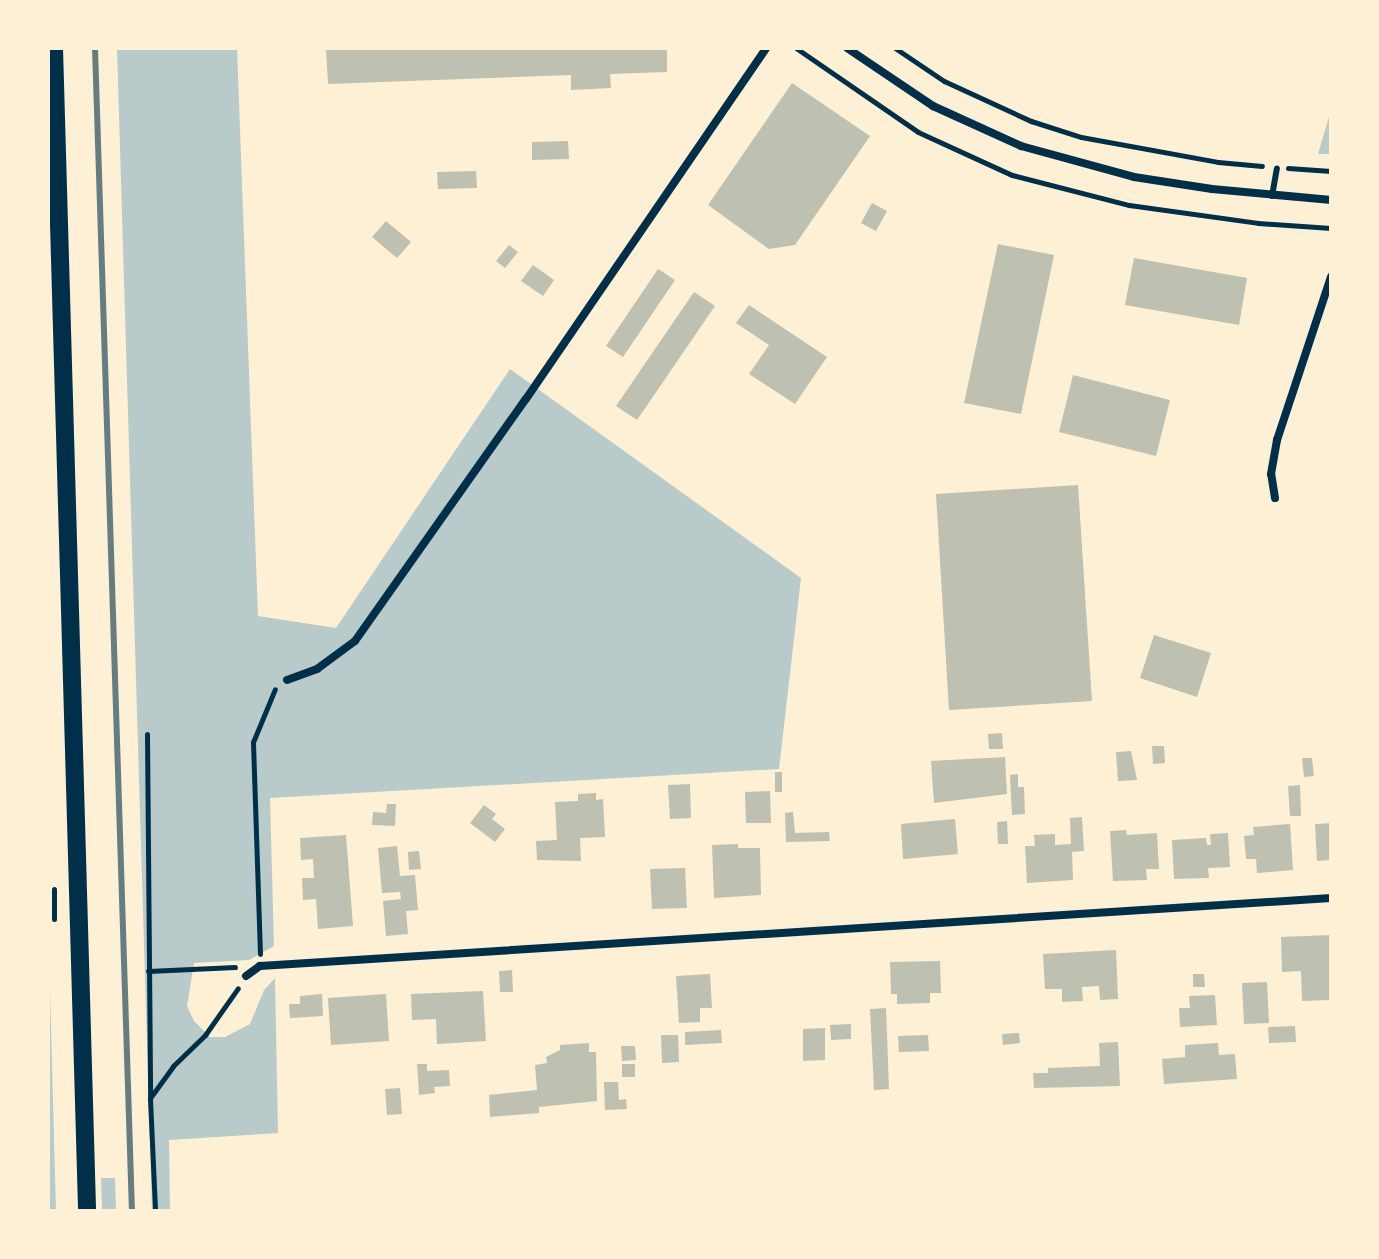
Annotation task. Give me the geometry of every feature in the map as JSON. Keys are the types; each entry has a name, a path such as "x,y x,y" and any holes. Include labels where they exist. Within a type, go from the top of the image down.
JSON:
{"main road":[{"path":"54,48 87,1211"}],"street":[{"path":"287,680 317,669 355,641 526,399 766,48"},
{"path":"847,48 933,106 1021,146 1134,177 1272,196 1331,200"},
{"path":"1275,498 1271,474 1277,440 1331,277"},
{"path":"246,976 260,966 1331,898"}],"lane":[{"path":"1272,196 1277,168"}],"path":[{"path":"895,48 944,81 1031,121 1081,137 1218,162 1331,171"},
{"path":"148,971 260,966 253,742 271,692 287,680"},
{"path":"147,734 150,1099 155,1211"},
{"path":"150,1099 173,1066 205,1035 246,976"}],"shaded area":[{"path":"117,48 237,48 258,616 336,628 510,369 801,578 779,769 270,798 274,946 249,960 194,963 187,1006 194,1021 210,1037 225,1037 250,1024 264,990 275,978 278,1133 169,1140 170,1211 152,1211"},
{"path":"1331,110 1331,154 1318,154"},
{"path":"48,915 56,1211 48,1211"},
{"path":"101,1178 115,1178 116,1211 102,1211"}],"building":[{"path":"326,48 667,48 667,72 610,74 611,88 571,90 571,75 328,84"},
{"path":"792,83 870,136 795,245 769,249 708,205"},
{"path":"568,141 569,159 532,160 532,142"},
{"path":"476,171 477,188 438,189 437,172"},
{"path":"872,203 887,211 876,231 861,223"},
{"path":"386,221 411,242 397,258 372,237"},
{"path":"998,244 1054,255 1021,414 964,403"},
{"path":"509,245 518,252 505,268 496,261"},
{"path":"1134,258 1247,278 1239,325 1125,305"},
{"path":"533,265 554,280 543,296 521,281"},
{"path":"658,269 675,280 623,357 606,346"},
{"path":"694,292 715,306 637,420 616,406"},
{"path":"749,305 827,357 795,404 749,374 769,345 736,323"},
{"path":"1073,375 1170,400 1156,456 1059,432"},
{"path":"1078,485 1092,701 949,710 936,494"},
{"path":"1154,635 1211,653 1197,697 1140,678"},
{"path":"1002,733 1003,749 989,749 988,734"},
{"path":"1152,746 1164,746 1165,763 1153,764"},
{"path":"1131,751 1137,780 1118,781 1116,752"},
{"path":"1005,757 1007,794 934,803 931,761"},
{"path":"1302,758 1312,758 1314,776 1304,777"},
{"path":"775,772 782,772 782,792 775,792"},
{"path":"1018,774 1018,787 1024,787 1025,814 1012,815 1010,775"},
{"path":"690,784 691,818 670,819 668,785"},
{"path":"1300,785 1301,816 1290,816 1288,786"},
{"path":"770,791 771,823 746,823 745,792"},
{"path":"596,793 596,800 603,799 605,837 580,838 581,861 537,860 536,841 557,840 555,802 578,801 578,794"},
{"path":"387,804 396,804 395,826 372,825 373,812 386,813"},
{"path":"484,805 496,814 492,819 505,829 495,842 470,823"},
{"path":"793,812 795,833 829,832 830,841 786,842 785,813"},
{"path":"1082,817 1084,851 1072,852 1073,880 1027,883 1025,846 1035,846 1034,835 1055,834 1055,845 1071,844 1070,818"},
{"path":"955,819 958,854 903,859 901,824"},
{"path":"1007,821 1008,844 998,844 997,822"},
{"path":"1331,823 1331,860 1317,861 1315,824"},
{"path":"1290,824 1293,870 1257,873 1256,859 1246,859 1244,836 1254,835 1253,827"},
{"path":"1126,830 1127,835 1157,833 1159,869 1146,869 1147,880 1113,881 1110,831"},
{"path":"1228,833 1230,867 1208,868 1209,878 1174,879 1172,840 1206,838 1207,845 1211,845 1210,834"},
{"path":"346,835 353,926 318,929 316,899 303,900 302,878 314,878 313,859 301,860 300,838"},
{"path":"738,844 738,848 760,848 761,895 714,898 712,845"},
{"path":"397,846 400,876 415,875 418,910 406,911 408,934 386,936 383,901 401,899 400,892 382,893 378,848"},
{"path":"419,851 421,869 409,870 408,852"},
{"path":"685,868 687,908 652,909 650,869"},
{"path":"1331,935 1331,1000 1302,1001 1301,971 1282,972 1281,937"},
{"path":"1116,950 1118,999 1100,1000 1099,986 1082,987 1083,1001 1062,1002 1062,989 1045,989 1043,954"},
{"path":"940,961 941,993 930,993 930,1003 897,1004 897,994 891,994 890,962"},
{"path":"512,970 513,992 500,992 499,971"},
{"path":"710,974 712,1008 700,1008 700,1022 679,1023 676,976"},
{"path":"1193,974 1204,974 1205,987 1193,987"},
{"path":"1267,982 1269,1023 1244,1024 1242,983"},
{"path":"483,991 486,1041 437,1044 436,1019 412,1020 411,994"},
{"path":"322,994 323,1016 290,1018 289,1004 300,1004 300,996"},
{"path":"386,994 389,1041 331,1045 328,998"},
{"path":"1215,995 1217,1025 1180,1027 1179,1008 1190,1008 1189,996"},
{"path":"886,1008 889,1089 874,1090 870,1009"},
{"path":"851,1024 851,1039 831,1040 830,1025"},
{"path":"1295,1026 1296,1042 1269,1043 1268,1027"},
{"path":"825,1028 825,1060 803,1061 803,1029"},
{"path":"721,1030 722,1043 685,1045 685,1032"},
{"path":"1019,1033 1020,1043 1003,1045 1002,1034"},
{"path":"661,1035 678,1035 679,1062 662,1063"},
{"path":"928,1035 929,1051 899,1052 898,1036"},
{"path":"1118,1042 1120,1086 1034,1088 1033,1073 1048,1073 1048,1068 1100,1066 1099,1043"},
{"path":"589,1043 589,1052 596,1052 597,1101 539,1107 539,1113 490,1117 489,1095 537,1090 535,1065 547,1063 546,1057 560,1050 560,1045"},
{"path":"1218,1043 1219,1055 1235,1054 1237,1079 1164,1084 1162,1059 1185,1057 1185,1045"},
{"path":"621,1046 635,1046 636,1060 622,1061"},
{"path":"417,1064 427,1064 427,1071 449,1070 450,1086 434,1087 435,1093 419,1095"},
{"path":"622,1064 635,1064 635,1077 622,1077"},
{"path":"604,1082 618,1082 619,1100 626,1099 627,1109 605,1110"},
{"path":"400,1088 402,1114 387,1115 385,1089"}],"railway":[{"path":"95,48 132,1211"}]}
